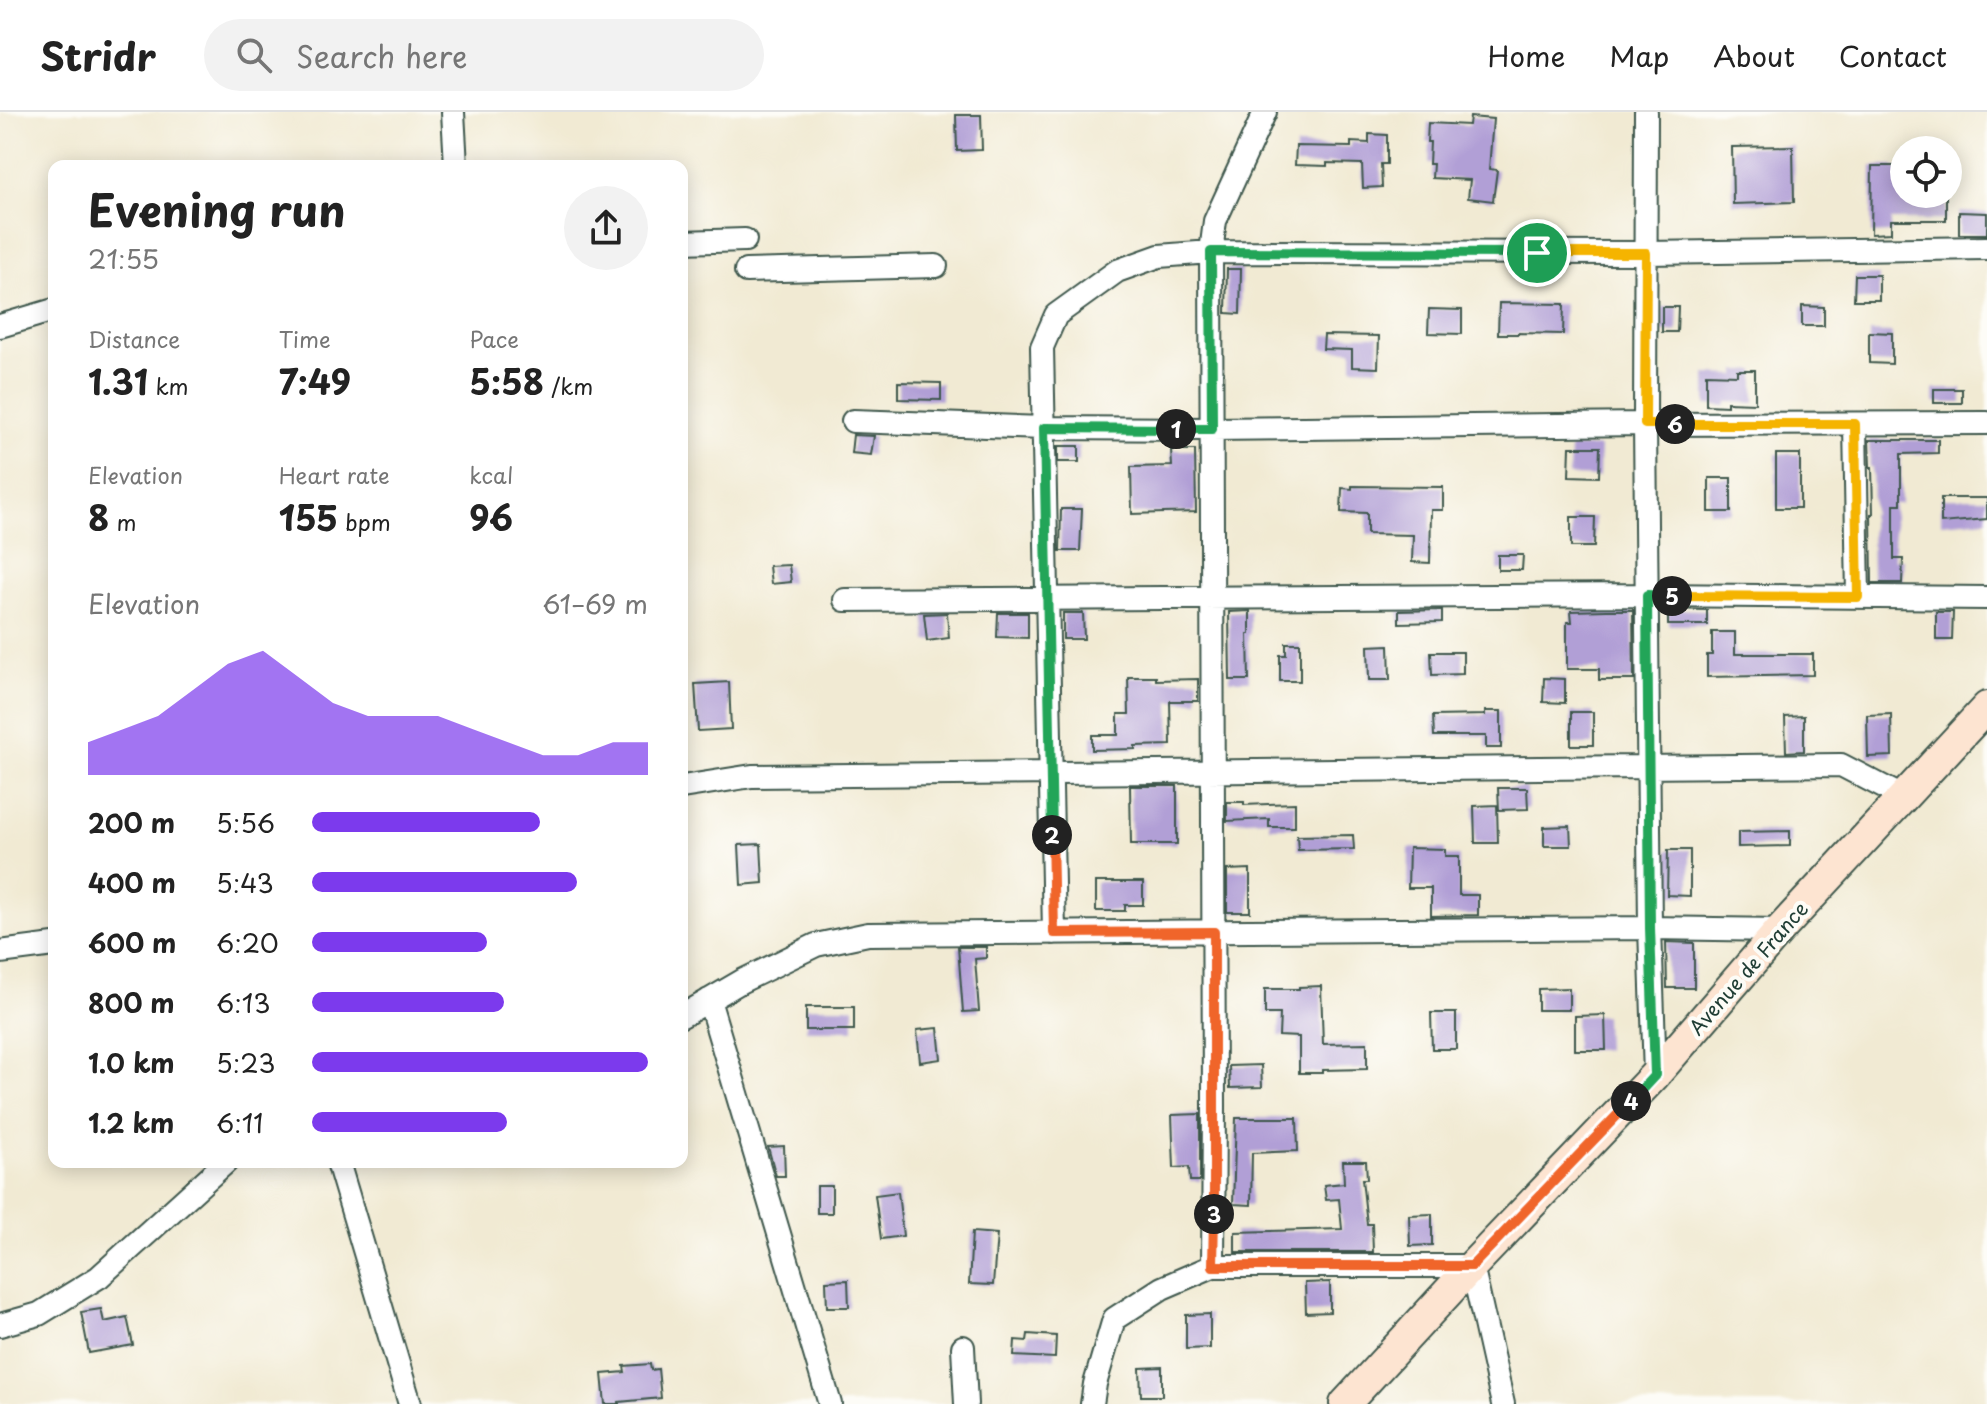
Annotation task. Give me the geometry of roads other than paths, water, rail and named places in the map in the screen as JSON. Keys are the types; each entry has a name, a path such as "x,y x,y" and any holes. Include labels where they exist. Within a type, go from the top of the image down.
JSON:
{"main road":[{"name":"Avenue de France","path":"1345,1404 1655,1075 1780,930 1987,707"}],"street":[{"path":"1213,1266 1211,252 1215,221 1265,112"},
{"path":"1646,112 1645,424 1650,928 1655,1075"},
{"path":"451,114 455,160"},
{"path":"688,242 745,240"},
{"path":"1054,933 1042,347 1056,315 1117,271 1159,256 1211,252 1646,253 1987,248"},
{"path":"746,271 936,266"},
{"path":"0,326 48,312"},
{"path":"853,421 1044,428 1212,429 1987,423"},
{"path":"1855,424 1858,597"},
{"path":"845,600 1647,595 1987,598"},
{"path":"688,786 752,776 1841,765 1893,792"},
{"path":"688,1012 742,981 816,945 868,934 1650,928 1780,930"},
{"path":"0,952 48,946"},
{"path":"709,1000 830,1404"},
{"path":"0,1325 39,1314 99,1277 219,1168"},
{"path":"340,1168 410,1404"},
{"path":"1092,1404 1114,1319 1162,1288 1213,1266 1472,1266 1503,1404"},
{"path":"963,1347 966,1404"}]}
